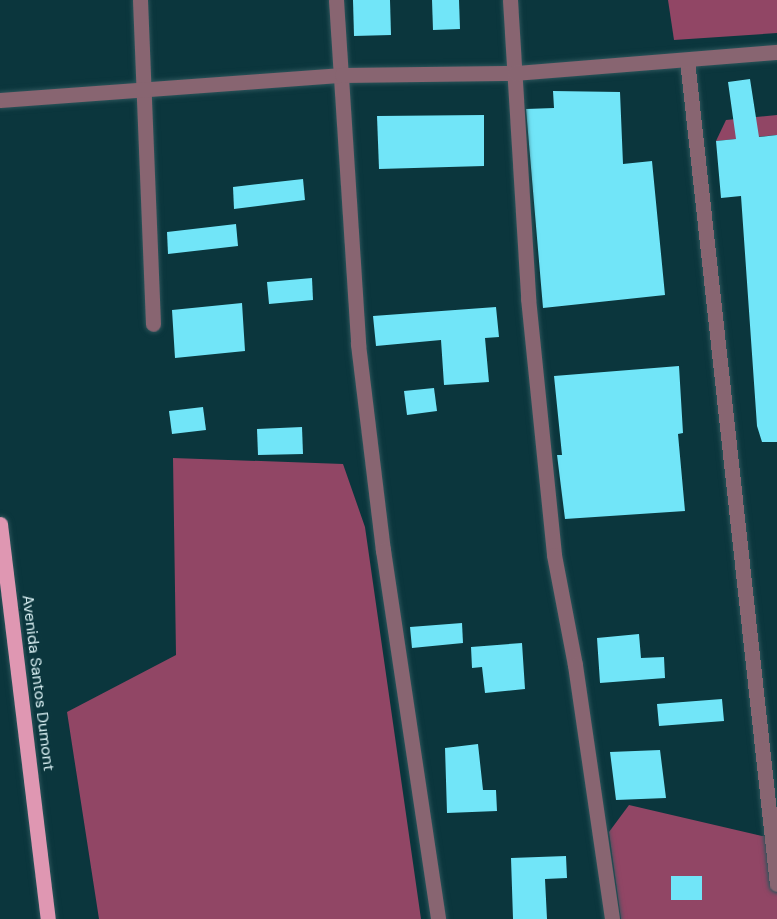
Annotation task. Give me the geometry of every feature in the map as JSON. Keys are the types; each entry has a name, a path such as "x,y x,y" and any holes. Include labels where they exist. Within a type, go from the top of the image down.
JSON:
{"main road":[{"name":"Avenida Santos Dumont","path":"0,524 48,919"}],"street":[{"path":"140,0 141,90 153,324"},
{"path":"336,0 358,344 383,550 438,919"},
{"path":"510,0 528,298 554,555 575,665 612,919"},
{"path":"0,100 342,75 515,74 777,52"},
{"path":"687,60 777,884"}],"shaded area":[{"path":"668,0 777,0 777,33 674,40"},
{"path":"777,115 777,135 716,141 726,120"},
{"path":"173,458 343,464 365,527 421,919 99,919 67,712 176,655"},
{"path":"629,805 762,836 777,835 777,919 621,919 609,832"}],"building":[{"path":"353,0 390,0 391,35 354,36"},
{"path":"432,0 459,0 460,29 433,30"},
{"path":"750,79 759,137 777,135 777,442 762,442 757,426 741,196 721,198 716,141 736,139 728,82"},
{"path":"553,91 620,92 623,164 652,161 665,295 543,308 526,109 554,108"},
{"path":"484,115 484,166 379,169 377,116"},
{"path":"303,179 305,200 234,209 233,187"},
{"path":"236,224 238,246 168,254 167,232"},
{"path":"312,278 313,300 269,304 267,282"},
{"path":"242,303 245,351 175,358 172,310"},
{"path":"496,307 499,337 485,338 489,382 444,385 441,340 376,346 373,316"},
{"path":"679,366 683,433 678,434 685,511 565,519 557,455 562,455 554,376"},
{"path":"434,388 437,411 407,415 404,391"},
{"path":"203,407 206,430 172,434 169,411"},
{"path":"302,427 303,454 258,455 257,429"},
{"path":"462,623 463,643 412,648 410,627"},
{"path":"639,634 641,658 664,657 665,678 600,683 597,638"},
{"path":"522,643 525,689 485,693 482,667 472,668 471,647"},
{"path":"722,699 724,721 659,726 657,704"},
{"path":"478,744 483,790 496,790 497,811 447,813 445,748"},
{"path":"660,750 666,798 616,800 610,752"},
{"path":"566,856 567,878 545,879 547,919 513,919 511,858"},
{"path":"671,876 702,876 702,900 671,900"}]}
